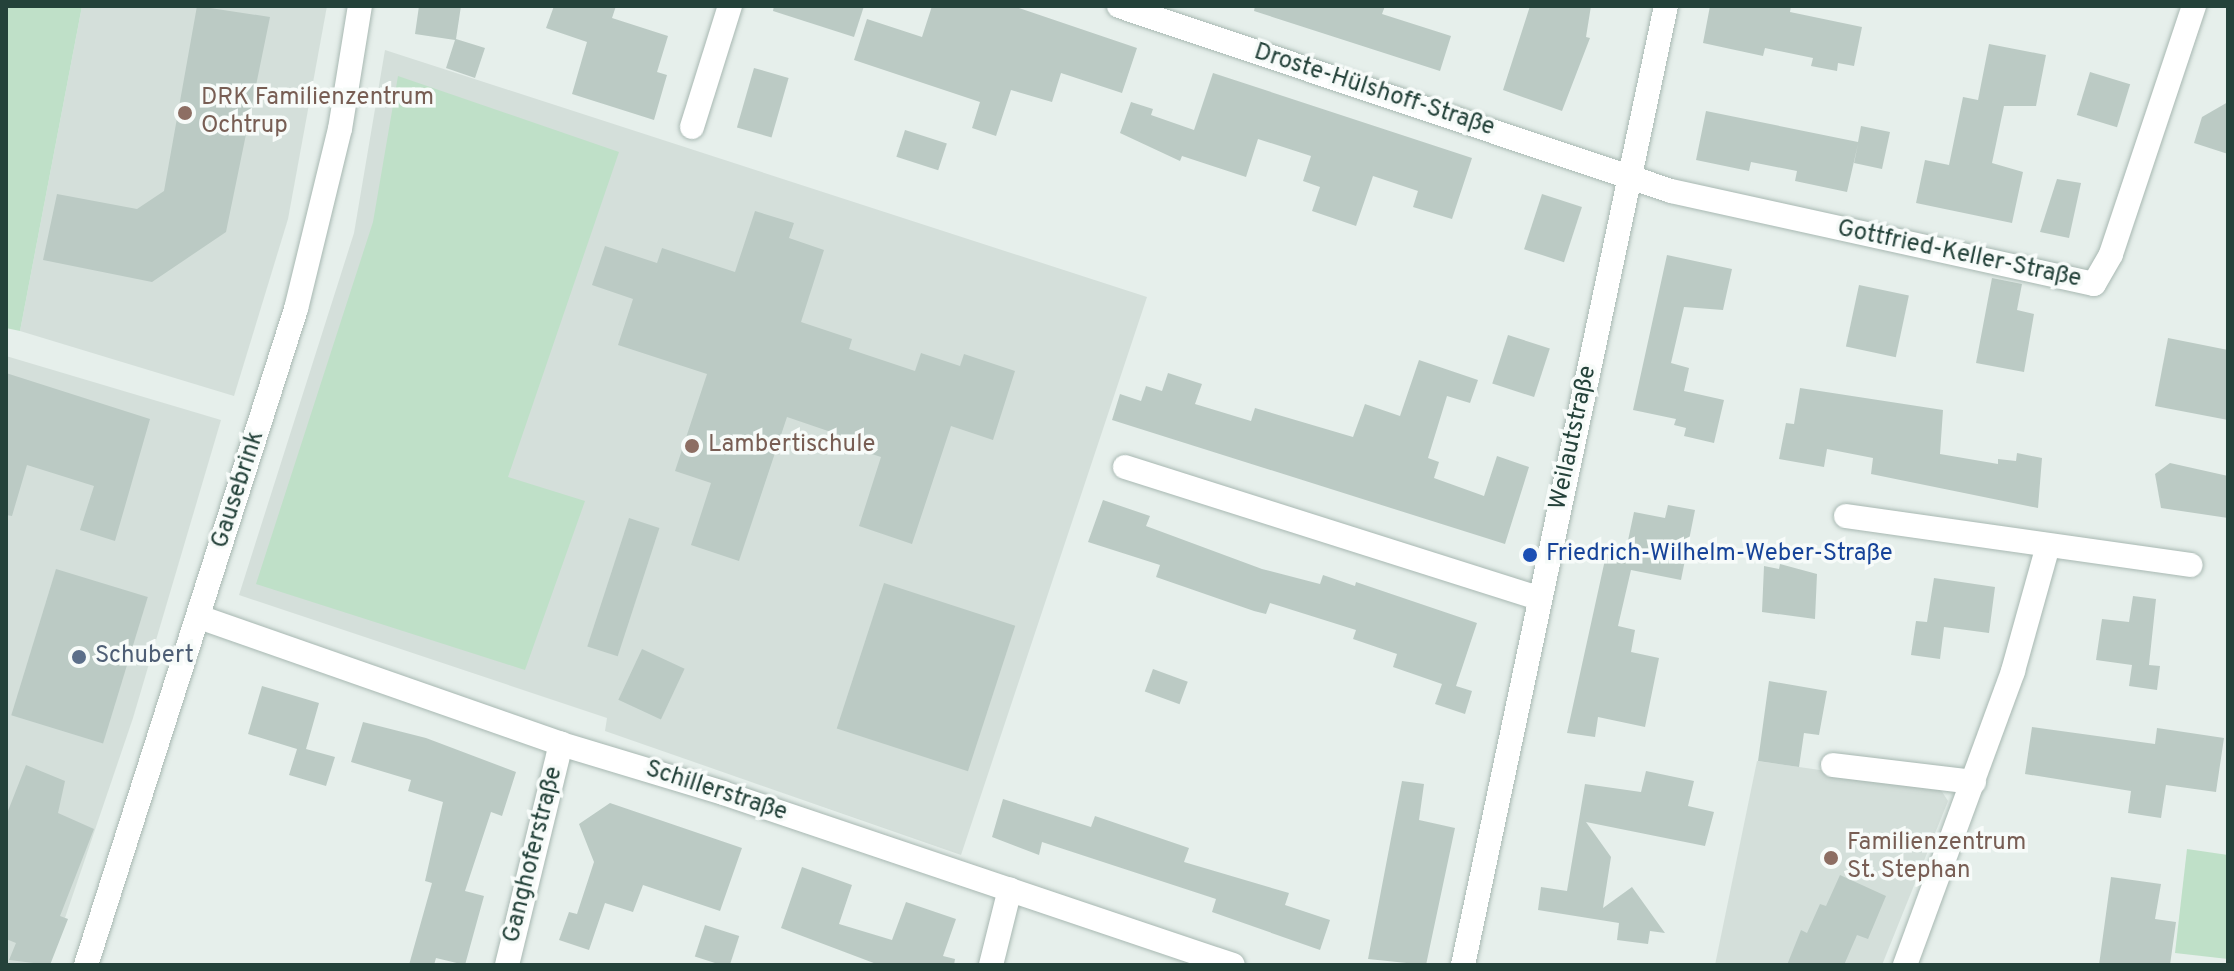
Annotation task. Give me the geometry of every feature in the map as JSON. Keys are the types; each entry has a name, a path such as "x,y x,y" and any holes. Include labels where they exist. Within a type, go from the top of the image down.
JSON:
{"street":[{"name":"Gausebrink","path":"86,965 199,617 319,229 360,6"},
{"path":"692,127 730,6"},
{"name":"Droste-Hülshoff-Straße","path":"1119,6 1630,176"},
{"name":"Weilautstraße","path":"1463,965 1666,6"},
{"name":"Gottfried-Keller-Straße","path":"1630,176 1671,191 2094,284 2111,254 2194,6"},
{"path":"1125,467 1540,599"},
{"path":"1846,516 2191,565"},
{"path":"1905,965 1974,782 2048,546"},
{"name":"Schillerstraße","path":"199,617 561,744 1010,889 1233,965"},
{"name":"Ganghoferstraße","path":"507,965 561,744"},
{"path":"1833,765 1974,782"},
{"path":"991,965 1010,889"}],"shaded area":[{"name":"DRK Familienzentrum Ochtrup","path":"82,6 327,6 288,219 234,396 20,331"},
{"name":"Lambertischule","path":"385,50 1147,297 961,855 605,731 607,718 239,595 354,233"},
{"path":"6,356 221,420 133,718 49,965 6,965"},
{"name":"Familienzentrum St. Stephan","path":"1757,761 1939,787 1948,801 1882,965 1715,965"}],"green space":[{"path":"6,6 82,6 20,331 6,328"},
{"path":"398,76 619,152 508,477 585,501 525,670 256,584 373,222"},
{"path":"2187,849 2228,855 2228,959 2175,953"}],"building":[{"path":"197,6 270,17 226,232 152,282 43,260 57,194 137,209 164,191"},
{"path":"419,6 461,6 456,39 485,48 475,78 446,68 455,40 415,34"},
{"path":"554,6 616,6 612,18 668,36 657,72 667,75 654,120 572,94 587,42 546,28"},
{"path":"774,6 864,6 854,37 773,11"},
{"path":"932,6 1013,6 1137,48 1122,93 1061,73 1052,102 1011,90 996,136 972,128 980,102 854,60 867,19 922,37"},
{"path":"1255,6 1385,6 1382,14 1451,36 1440,71 1254,11"},
{"path":"1530,6 1591,6 1586,37 1590,38 1562,111 1503,90"},
{"path":"1710,6 1791,6 1790,12 1862,27 1854,66 1838,63 1837,71 1811,66 1813,58 1765,48 1763,56 1703,43"},
{"path":"1989,44 2046,55 2036,106 2004,106 1992,163 2023,172 2012,223 1916,203 1925,160 1949,165 1963,97 1978,100"},
{"path":"754,68 789,78 772,138 737,128"},
{"path":"2090,72 2130,84 2117,127 2077,115"},
{"path":"1213,73 1472,158 1452,219 1413,207 1418,191 1373,176 1356,226 1312,211 1320,187 1303,181 1311,156 1258,139 1246,177 1182,156 1180,161 1120,133 1131,102 1153,109 1151,115 1194,130"},
{"path":"2228,102 2228,154 2194,143 2202,117"},
{"path":"1706,111 1858,142 1861,126 1890,132 1882,169 1854,163 1858,144 1847,192 1795,181 1797,171 1751,162 1749,171 1696,160"},
{"path":"905,130 947,144 938,170 896,157"},
{"path":"2057,179 2081,183 2069,238 2040,232"},
{"path":"1542,194 1582,207 1564,262 1524,249"},
{"path":"755,211 794,223 789,238 824,250 801,322 852,339 849,349 915,371 921,353 960,366 964,354 1015,371 993,440 951,426 912,544 859,526 881,457 829,440 831,432 787,417 739,561 691,545 711,483 675,471 707,374 618,345 633,299 592,285 605,246 657,263 662,248 735,272"},
{"path":"1667,255 1732,269 1723,310 1684,307 1671,363 1689,368 1684,391 1724,400 1714,443 1684,436 1686,428 1674,425 1676,419 1633,410"},
{"path":"1992,278 2022,284 2017,310 2034,314 2024,372 1976,363"},
{"path":"1859,285 1909,296 1896,357 1846,347"},
{"path":"1508,335 1550,349 1534,397 1492,384"},
{"path":"2168,338 2228,350 2228,420 2155,406"},
{"path":"1419,360 1478,380 1470,403 1447,396 1428,458 1439,462 1434,478 1484,496 1497,456 1529,467 1505,544 1112,420 1120,394 1141,401 1146,386 1162,391 1168,373 1202,384 1195,404 1251,421 1255,408 1353,437 1365,404 1400,416"},
{"path":"6,373 150,419 115,541 80,530 94,486 27,465 12,516 6,515"},
{"path":"1800,388 1943,410 1940,454 1998,464 1998,459 2016,461 2017,453 2042,458 2038,508 1871,474 1873,458 1827,449 1824,467 1779,459 1786,423 1794,424"},
{"path":"2170,463 2228,476 2228,518 2161,508 2155,474"},
{"path":"1103,500 1150,516 1146,526 1262,569 1320,584 1323,575 1355,586 1356,582 1477,623 1456,686 1472,691 1465,714 1435,704 1442,684 1393,667 1397,654 1353,639 1356,630 1270,603 1266,614 1254,611 1156,577 1160,565 1088,542"},
{"path":"1668,505 1695,510 1681,580 1631,570 1618,626 1635,630 1631,652 1659,658 1645,727 1598,717 1595,737 1567,733 1608,546 1626,550 1634,512 1665,518"},
{"path":"629,518 659,528 618,656 587,646"},
{"path":"1780,564 1817,574 1815,619 1762,612 1764,566 1779,569"},
{"name":"Schubert","path":"56,569 148,597 103,743 11,715"},
{"path":"1934,578 1995,587 1989,633 1944,627 1940,659 1911,655 1916,621 1927,622"},
{"path":"884,583 1015,626 968,771 837,729"},
{"path":"2133,596 2156,599 2149,665 2160,666 2157,690 2129,686 2132,665 2096,660 2102,619 2129,622"},
{"path":"642,649 685,669 661,720 618,700"},
{"path":"1153,669 1188,682 1180,704 1145,692"},
{"path":"1769,681 1827,691 1819,735 1804,733 1799,767 1758,761"},
{"path":"262,686 319,703 306,749 335,757 326,786 289,775 297,749 248,734"},
{"path":"363,722 426,738 516,772 502,816 491,812 465,891 484,896 465,965 436,958 434,965 409,965 432,883 425,881 443,802 408,791 411,780 351,762"},
{"path":"2032,727 2155,744 2157,728 2224,738 2216,792 2166,785 2161,818 2128,813 2131,791 2025,774"},
{"path":"26,765 65,781 58,813 94,829 60,916 68,919 50,965 9,960 16,943 6,939 6,816"},
{"path":"1646,771 1694,781 1688,806 1714,812 1705,846 1586,822 1611,857 1603,908 1632,887 1665,933 1650,931 1648,944 1617,940 1619,923 1538,910 1541,887 1567,891 1585,784 1641,792"},
{"path":"1402,781 1424,784 1419,820 1455,828 1426,965 1368,959"},
{"path":"1003,799 1091,827 1095,816 1189,848 1184,862 1289,893 1285,905 1330,920 1320,950 1212,912 1216,899 1042,842 1039,855 992,837"},
{"path":"610,803 742,848 720,911 643,885 633,912 605,903 589,950 559,940 569,912 577,914 594,862 579,824"},
{"path":"802,867 852,885 839,924 892,940 906,902 956,919 943,956 955,959 954,965 879,965 781,928"},
{"path":"1840,875 1886,896 1868,939 1857,935 1844,965 1787,965 1801,930 1807,933 1820,904 1826,906"},
{"path":"2111,877 2161,884 2155,919 2176,922 2170,965 2099,965"},
{"path":"705,925 739,936 730,965 695,956"}],"place":[{"name":"DRK Familienzentrum Ochtrup","path":"185,113"},
{"name":"Lambertischule","path":"692,446"},
{"name":"Friedrich-Wilhelm-Weber-Straße","path":"1530,555"},
{"name":"Schubert","path":"79,657"},
{"name":"Familienzentrum St. Stephan","path":"1831,858"}]}
